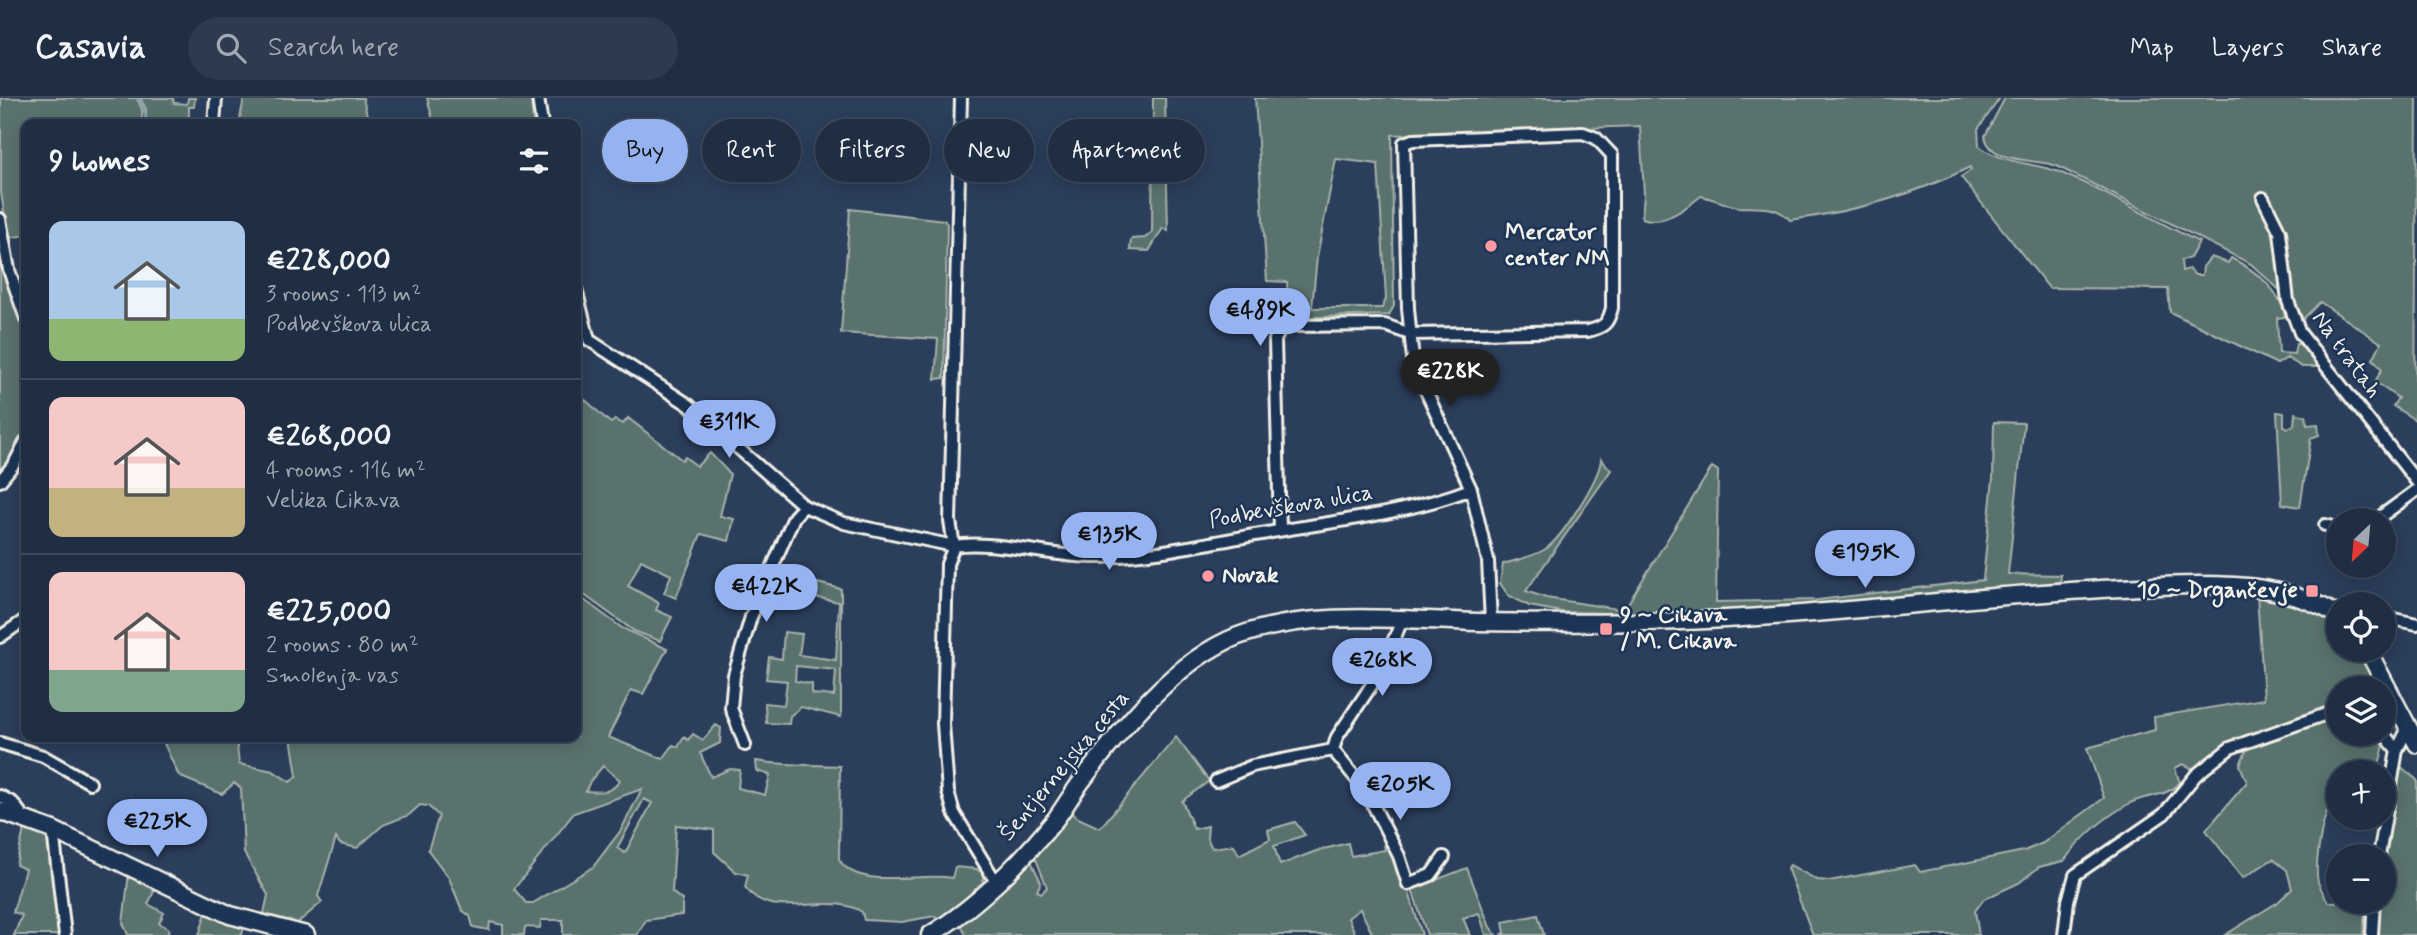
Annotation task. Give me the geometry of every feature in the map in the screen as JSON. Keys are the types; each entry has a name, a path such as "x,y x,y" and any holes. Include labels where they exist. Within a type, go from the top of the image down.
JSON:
{"main road":[{"name":"Šentjernejska cesta","path":"930,935 996,882 1056,819 1129,721 1152,697 1204,656 1238,636 1279,626 1334,620 1587,623 1726,619 1903,606 1973,596 2168,585 2238,586 2289,594 2326,610"},
{"path":"2374,662 2417,744"},
{"path":"0,811 53,830 209,906 243,919 306,935"}],"street":[{"path":"214,119 216,98"},
{"path":"538,98 541,119"},
{"path":"961,98 950,521 954,546 947,564 943,735 948,792 964,832 996,882"},
{"path":"1280,530 1275,340 1280,330 1290,326 1385,325 1410,334 1588,331 1602,328 1609,322 1612,308 1612,155 1596,138 1583,133 1413,140 1404,143 1410,334 1414,365 1471,489 1488,561 1491,622"},
{"name":"Na tratah","path":"2263,198 2280,232 2288,301 2300,333 2417,482"},
{"path":"0,219 9,270 21,304"},
{"name":"Podbevškova ulica","path":"581,309 589,340 689,405 804,506 844,523 954,546 972,544 1071,555 1124,556 1423,504 1471,489"},
{"path":"0,481 21,451"},
{"path":"2392,508 2417,490"},
{"path":"745,745 731,708 742,643 794,517 804,506"},
{"path":"1333,750 1337,737 1381,671 1402,620"},
{"path":"2396,620 2417,624"},
{"path":"0,637 21,623"},
{"path":"2064,935 2068,901 2076,875 2164,814 2214,760 2251,739 2326,714"},
{"path":"2381,844 2398,750 2409,726"},
{"path":"0,743 43,756 90,783"},
{"path":"2394,746 2398,750"},
{"path":"1216,782 1252,766 1333,750"},
{"path":"1333,750 1366,791 1399,856 1408,884 1431,875 1444,857"},
{"path":"0,796 13,803 25,819"},
{"path":"53,830 54,858 64,904 65,935"},
{"path":"2372,935 2373,914"}],"green space":[{"path":"1,98 137,98 142,109 142,119 21,119 21,236 8,238 1,193"},
{"path":"140,98 173,98 174,103 187,104 188,98 195,98 194,107 189,107 189,119 146,119 146,109"},
{"path":"244,98 363,98 368,119 240,119"},
{"path":"427,98 531,98 533,119 433,119"},
{"path":"1153,98 1165,98 1165,119 1153,119"},
{"path":"1255,98 2000,98 1978,129 1979,146 1998,156 2059,172 2199,242 2190,258 2181,260 2182,271 2189,269 2195,275 2202,275 2203,267 2211,257 2228,263 2231,258 2249,268 2266,282 2283,307 2285,317 2277,318 2279,353 2294,354 2296,344 2307,344 2326,369 2324,375 2320,367 2302,367 2287,358 2277,364 2170,312 2168,289 2049,288 1961,177 1971,170 1970,167 1905,194 1813,217 1790,220 1772,209 1738,207 1701,196 1666,218 1642,218 1644,194 1640,126 1392,135 1394,306 1389,315 1284,318 1277,311 1288,307 1287,282 1267,281","holes":["1336,159 1378,164 1386,299 1382,308 1312,308 1317,257"]},
{"path":"2005,98 2417,98 2415,420 2393,406 2398,398 2375,382 2382,369 2373,359 2381,343 2320,302 2300,322 2291,292 2284,230 2269,198 2261,201 2280,252 2283,293 2251,264 2057,166 2004,156 1995,151 1985,136"},
{"path":"1152,182 1167,182 1168,231 1163,228 1149,251 1130,250 1131,239 1145,238 1152,232"},
{"path":"850,209 944,220 947,224 944,378 935,379 938,339 841,333"},
{"path":"0,256 3,272 21,317 21,441 15,455 0,476"},
{"path":"581,396 611,423 615,420 623,424 628,418 682,460 685,457 697,466 710,453 730,474 720,516 734,519 729,541 701,534 676,598 664,593 671,575 641,560 628,586 659,603 656,610 672,617 660,641 634,631 581,593"},
{"path":"2277,412 2284,413 2284,426 2288,428 2294,425 2295,413 2306,416 2307,425 2318,424 2319,435 2311,438 2300,507 2282,504"},
{"path":"1994,422 2024,423 2008,574 2061,575 2060,584 1975,589 1840,607 1617,613 1562,612 1529,606 1508,595 1500,583 1503,564 1544,550 1560,534 1587,494 1601,459 1611,470 1526,591 1546,598 1624,610 1712,467 1718,471 1716,602 1818,600 1983,580 1993,478"},
{"path":"818,583 841,589 841,717 801,707 790,716 789,724 766,723 765,703 784,705 787,681 766,679 769,657 782,659 784,632 802,634 799,655 836,660 839,602 814,597","holes":["796,666 836,670 834,696 812,694 812,684 795,681"]},
{"path":"2257,595 2318,611 2326,616 2326,662 2369,662 2376,676 2326,676 2326,746 2384,746 2380,760 2326,760 2326,815 2317,865 2318,882 2326,898 2326,914 2365,914 2363,935 2225,935 2278,902 2292,889 2287,870 2273,859 2243,878 2206,830 2247,782 2240,765 2252,736 2196,770 2183,764 2175,768 2180,783 2174,788 2130,803 2094,829 2064,861 2039,867 2019,883 1984,899 1975,911 1979,935 1813,935 1787,868 1790,865 1817,880 1829,881 1915,865 1920,872 2024,851 2043,843 2104,798 2087,748 2155,730 2154,717 2264,699"},
{"path":"581,598 622,628 667,649 643,694 631,690 608,737 663,759 673,745 678,747 684,737 688,740 693,734 703,740 716,725 721,728 720,743 700,753 711,777 730,769 740,770 738,788 765,795 770,775 757,771 756,761 840,766 839,859 847,869 859,875 890,878 952,878 955,867 977,869 984,875 982,884 937,924 935,916 902,922 864,920 862,912 849,906 785,905 756,898 745,887 748,875 736,872 714,852 714,830 676,825 672,892 682,900 682,915 646,920 637,935 563,935 563,920 541,920 540,928 525,927 524,935 503,935 503,925 490,922 489,930 473,927 470,916 462,910 449,878 428,850 439,816 428,806 420,805 409,815 383,825 357,848 340,844 336,838 318,896 322,902 294,926 263,918 268,895 244,853 241,788 234,783 222,794 183,778 178,774 163,742 237,742 239,764 273,771 290,782 297,776 292,742 581,742","holes":["603,766 620,780 609,790 586,791 590,781","642,789 621,830 593,867 533,903 526,903 514,889 574,813","644,799 652,803 625,853 617,848"]},
{"path":"1176,737 1209,781 1182,801 1194,829 1208,826 1207,838 1212,848 1234,845 1239,855 1270,839 1268,830 1295,822 1305,835 1274,846 1280,865 1316,851 1348,843 1351,856 1385,850 1381,824 1397,853 1422,935 1373,935 1360,909 1348,918 1356,935 966,935 961,926 1030,859 1041,882 1037,891 1042,893 1047,887 1034,854 1069,811 1100,828"},
{"path":"2400,766 2417,780 2417,935 2375,935 2376,914 2396,914 2396,844 2387,844 2388,830 2396,830 2396,783"},
{"path":"25,825 47,834 61,935 14,935 22,915 13,912 25,869 16,865"},
{"path":"1467,868 1490,927 1496,935 1486,935 1479,913 1463,918 1470,935 1427,935 1412,889"},
{"path":"129,873 156,887 148,904 164,913 159,923 169,929 167,935 128,935 123,923"},
{"path":"206,913 244,926 242,935 199,935"},
{"path":"1538,915 1544,935 1501,935 1505,933 1503,922"}],"waterway":[{"path":"138,98 144,108 145,119"}],"place":[{"name":"Mercator center NM","path":"1491,246"},
{"name":"Novak","path":"1208,576"},
{"name":"10 ~ Drgančevje","path":"2312,591"},
{"name":"9 ~ Cikava / M. Cikava","path":"1606,629"}]}
